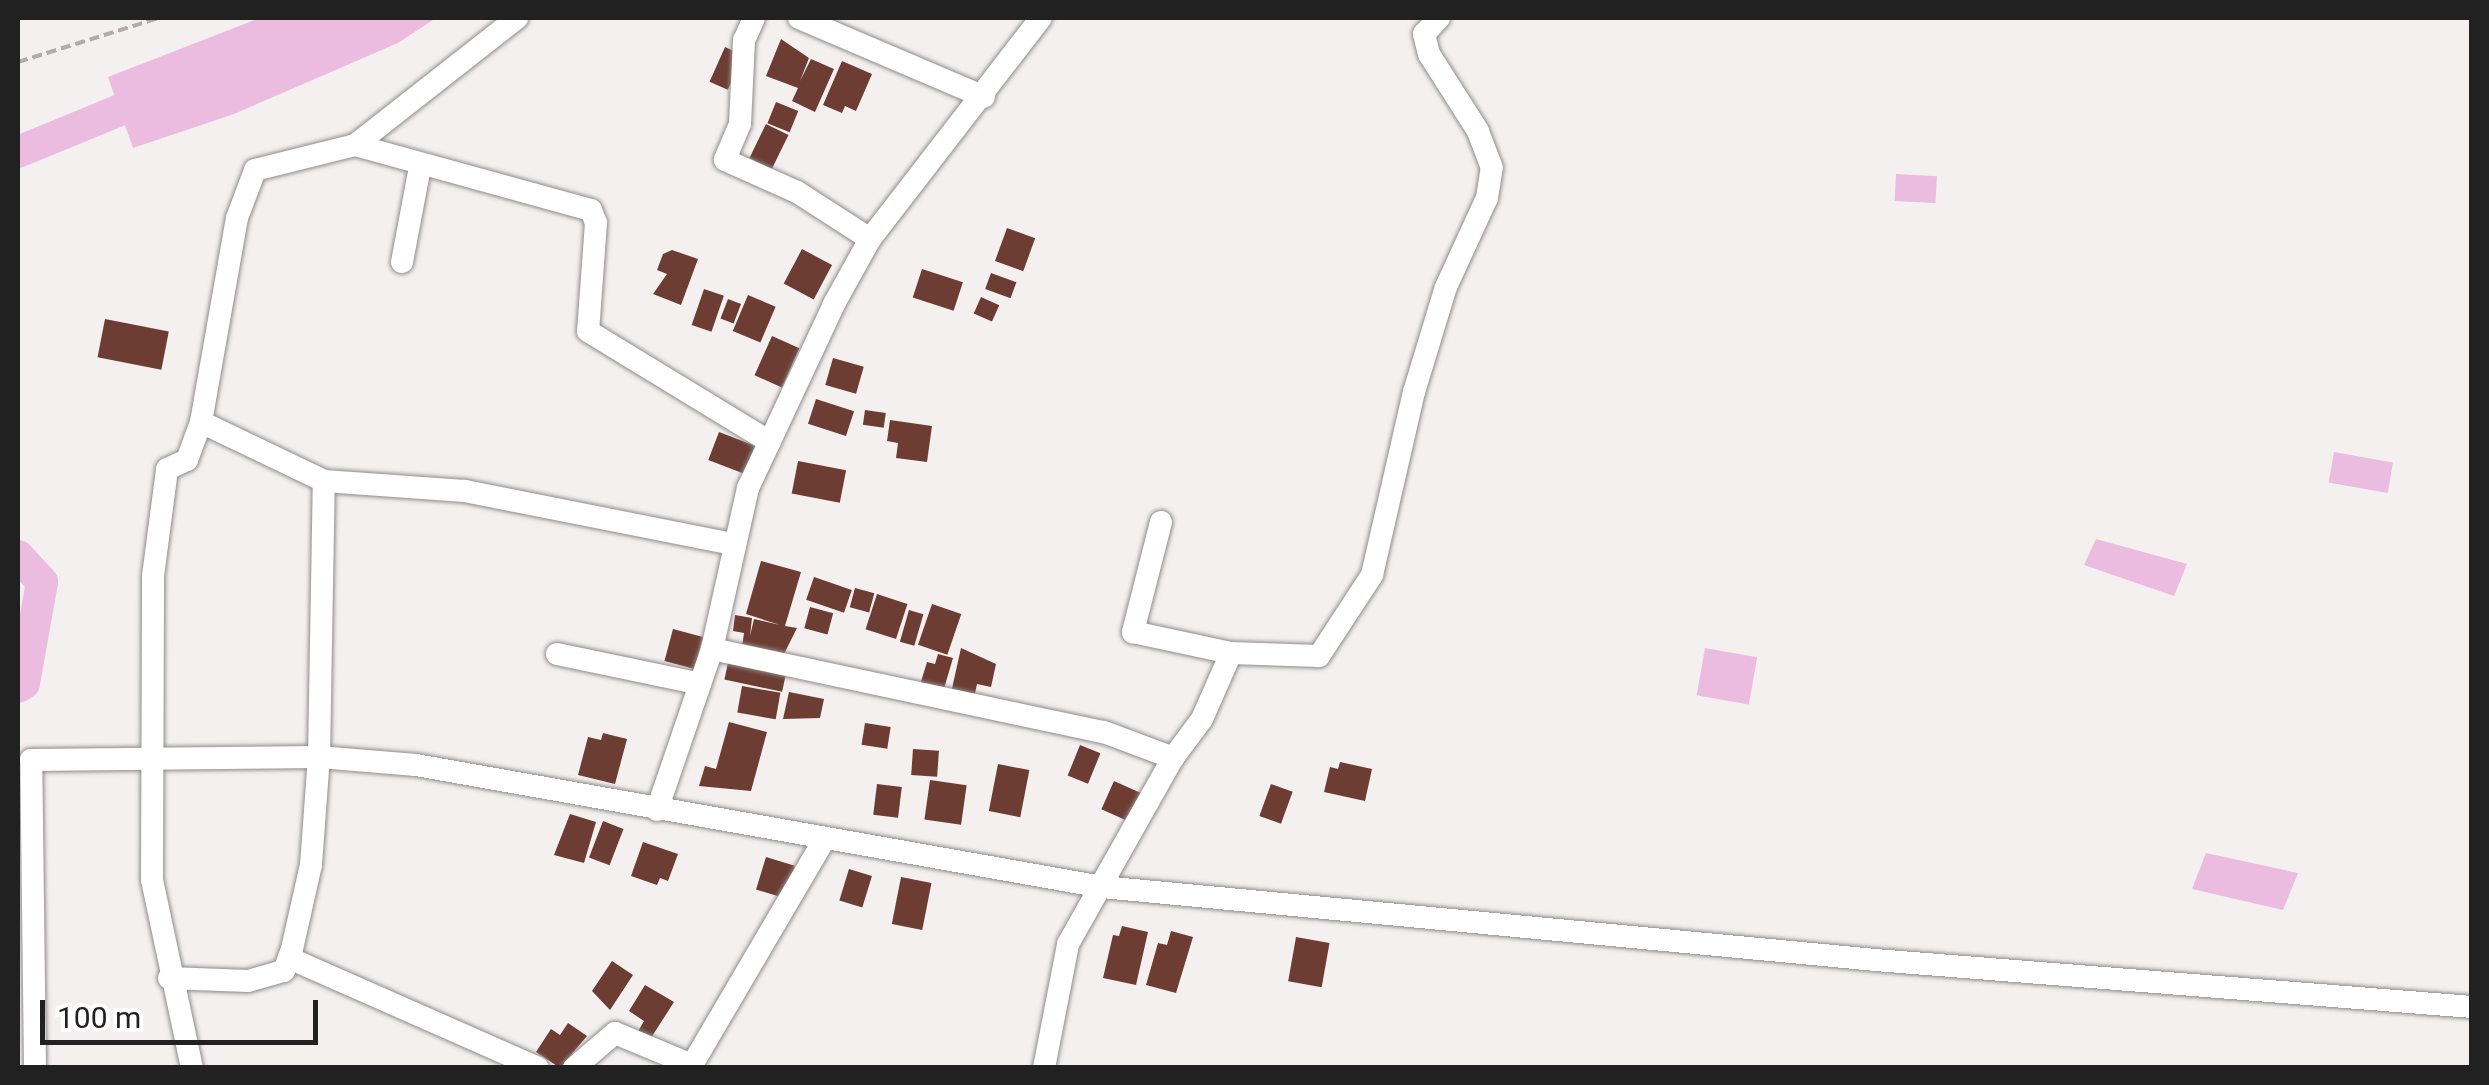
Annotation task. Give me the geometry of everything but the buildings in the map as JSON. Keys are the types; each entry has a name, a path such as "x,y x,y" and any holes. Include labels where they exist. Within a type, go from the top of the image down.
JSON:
{"street":[{"path":"192,1068 169,978 152,880 149,760 153,576 167,468 186,460 202,422 238,218 255,170 355,145 517,18"},
{"path":"754,18 744,40 740,124 725,160 798,192 870,238"},
{"path":"799,18 984,97"},
{"path":"657,810 712,650 732,544 770,442 870,238 984,97 1037,18"},
{"path":"1162,522 1133,632 1231,652 1319,656 1372,575 1414,392 1446,287 1487,198 1492,168 1478,130 1429,54 1424,34 1439,18"},
{"path":"355,145 420,167 591,210 596,223 588,331 770,442"},
{"path":"402,262 420,167"},
{"path":"202,422 324,481 465,491 732,544"},
{"path":"169,978 248,981 284,971 311,865 319,757 324,481"},
{"path":"712,650 1104,732 1173,758"},
{"path":"1044,1068 1068,944 1173,758 1202,720 1231,652"},
{"path":"557,654 700,684"},
{"path":"35,1068 27,969 32,760 319,757 416,765 822,842 1102,887 1875,960 2472,1007"},
{"path":"574,1068 615,1034 692,1065 822,842"},
{"path":"288,958 538,1068"}],"path":[{"path":"18,62 158,18"}],"shaded area":[{"path":"260,18 436,18 398,43 234,114 133,148 108,77"},
{"path":"1896,174 1937,176 1936,203 1895,201"},
{"path":"2334,452 2393,462 2388,493 2329,483"},
{"path":"2096,539 2187,564 2174,596 2084,565"},
{"path":"1705,648 1757,657 1749,704 1697,695"},
{"path":"2206,853 2298,873 2283,910 2192,889"}],"waterway":[{"path":"18,152 161,93"},
{"path":"18,556 42,582 24,683 18,687"}]}
